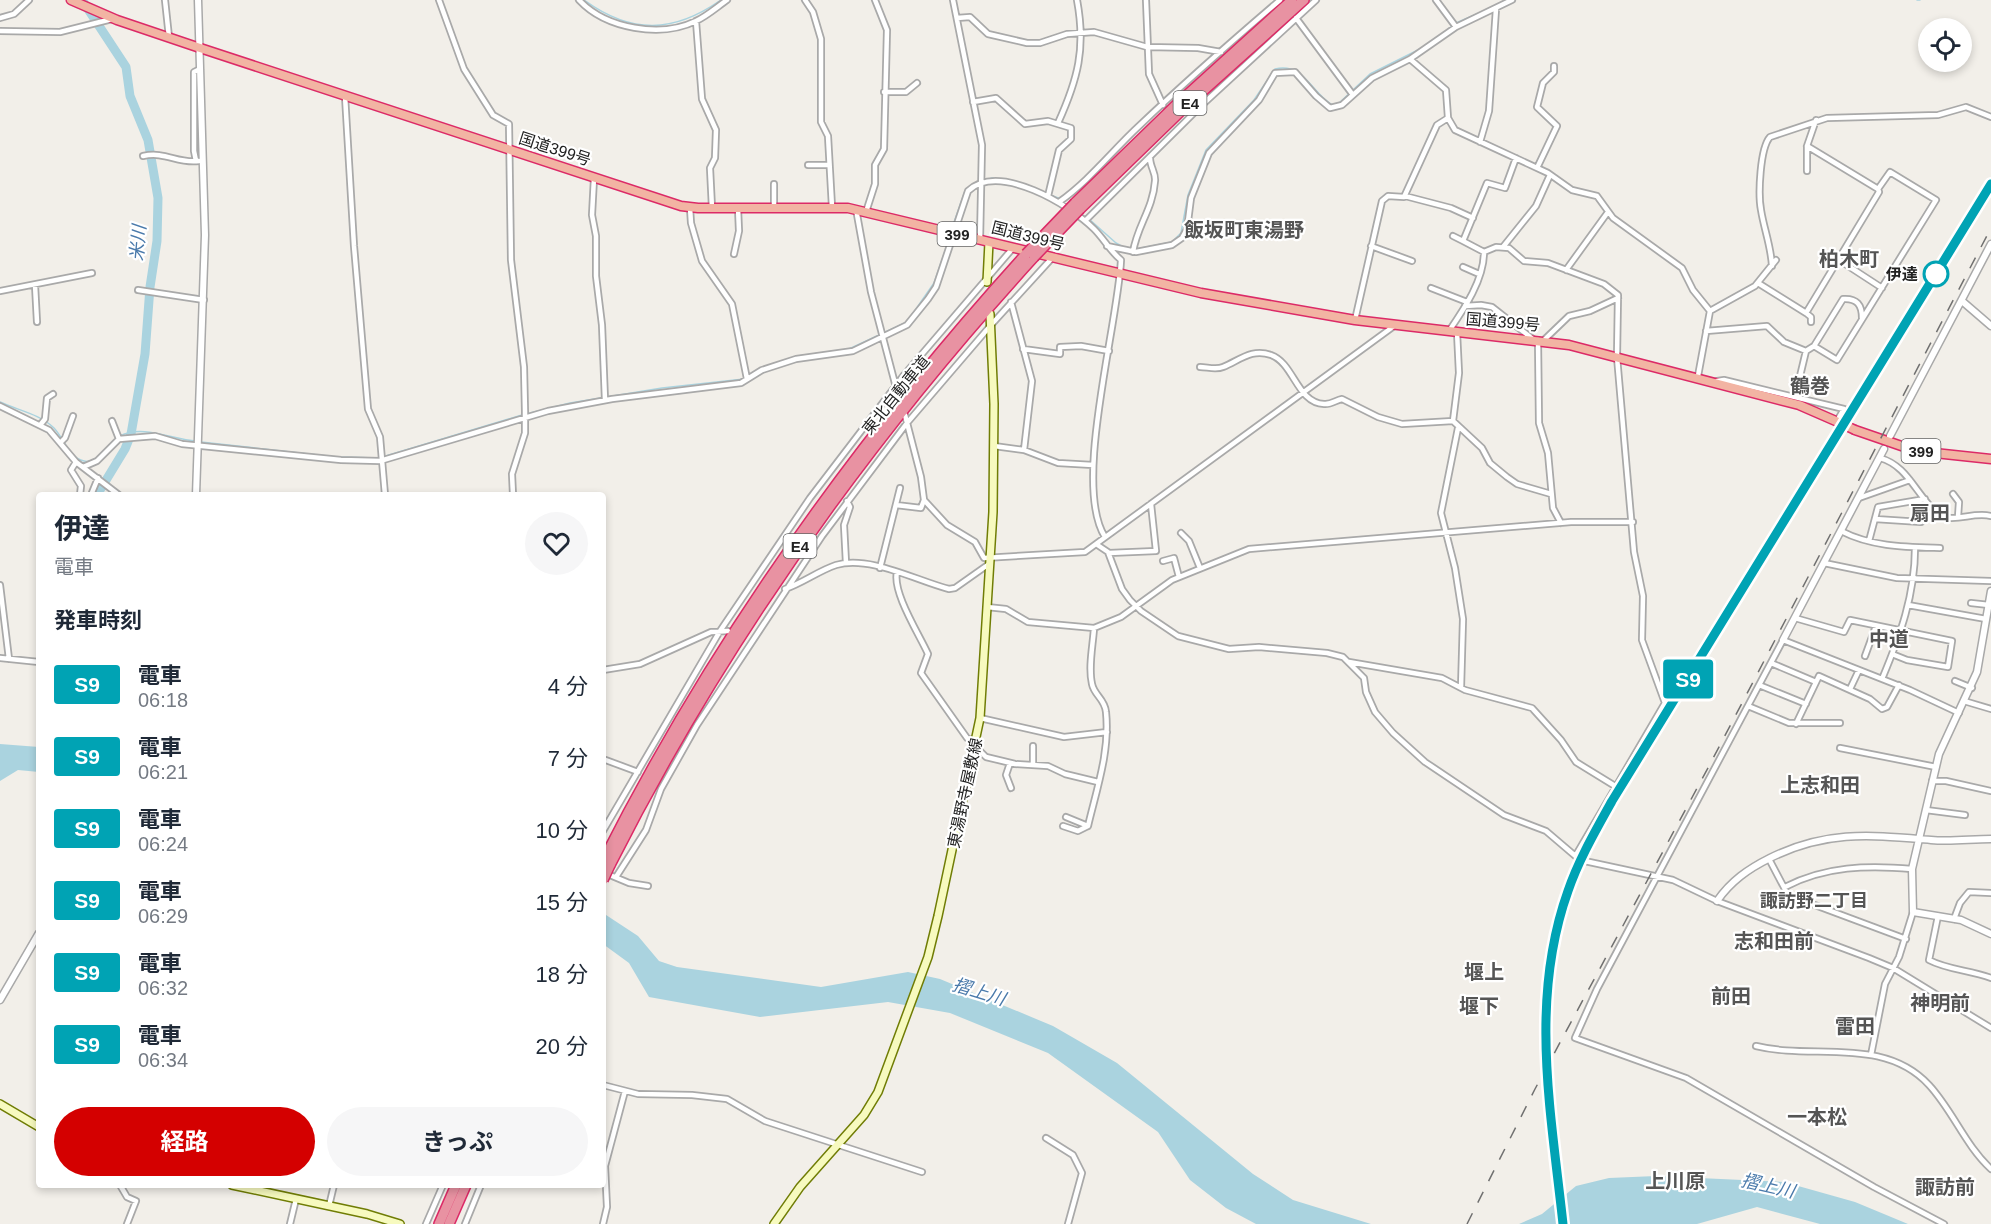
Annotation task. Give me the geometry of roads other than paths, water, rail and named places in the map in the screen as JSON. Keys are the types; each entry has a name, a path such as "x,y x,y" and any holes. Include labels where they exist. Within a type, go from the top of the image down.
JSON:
{"highway":[{"name":"国道399号","path":"71,0 169,38 690,208 832,207 856,209 1201,293 1394,326 1539,340 1698,376 1799,405 1855,430 1916,451 1991,459"},
{"name":"東北自動車道","path":"606,864 690,718 811,531 902,410 1030,256 1077,206 1177,104 1292,0"},
{"name":"東北自動車道","path":"1077,206 1304,0"},
{"path":"439,1224 455,1188"},
{"path":"448,1224 465,1188"}],"main road":[{"path":"984,241 987,280"},
{"name":"東湯野寺屋敷線","path":"774,1224 800,1187 872,1101 893,1057 928,957 980,718 994,446 990,314"},
{"path":"0,1104 36,1125"},
{"path":"246,1188 400,1224"}],"street":[{"path":"0,18 14,14 29,0"},
{"path":"165,0 169,38"},
{"path":"196,492 205,235 199,161 198,0"},
{"path":"440,0 465,69 493,115 509,124 511,260 524,367 525,414 525,433 512,474 513,492"},
{"path":"579,0 615,22 633,28 658,29 696,21 718,3 727,0"},
{"path":"805,0 813,12 821,39 821,122 828,136 832,207"},
{"path":"866,212 875,184 875,165 884,149 887,30 875,0"},
{"path":"953,0 982,145 984,241"},
{"path":"1058,123 1077,76 1080,62 1081,33 1077,0"},
{"path":"1146,0 1149,74 1163,105"},
{"path":"1061,200 1280,0"},
{"path":"1087,220 1203,104 1316,0"},
{"path":"1436,0 1454,25"},
{"path":"1107,246 1134,250 1172,245 1182,238 1187,229 1191,198 1209,153 1259,100 1275,73 1294,72 1329,108 1338,107 1351,93 1371,78 1410,59 1454,25 1496,9 1512,0"},
{"path":"1480,142 1489,111 1496,9"},
{"path":"957,18 970,17 988,34 1027,43 1040,43 1067,34 1094,32 1147,47 1198,48 1221,52"},
{"path":"0,31 60,32 114,18"},
{"path":"1296,18 1351,93"},
{"path":"696,21 702,99 716,130 715,158 710,168 712,208"},
{"path":"1410,59 1446,90 1448,118 1458,133 1537,168 1572,190 1597,196 1608,212 1682,268 1693,290 1710,311"},
{"path":"1537,168 1557,126 1537,107 1543,83 1554,72 1554,66"},
{"path":"884,92 906,92 917,83"},
{"path":"345,95 354,246 368,409 380,437 385,492"},
{"path":"973,102 996,98 1025,124 1045,121 1071,128 1072,137 1059,150 1049,194"},
{"path":"1772,266 1771,244 1760,210 1762,157 1770,137 1816,120 1938,115 1966,107 1991,117"},
{"path":"1405,196 1437,125 1448,118"},
{"path":"1807,171 1807,146 1816,120"},
{"path":"1807,146 1878,189"},
{"path":"148,155 162,153 184,162 199,161"},
{"path":"1134,250 1138,232 1149,214 1155,182 1151,155"},
{"path":"1463,242 1487,183 1505,188 1516,158"},
{"path":"808,165 829,165"},
{"path":"1806,313 1872,207 1878,189 1890,172 1936,200 1837,360 1814,346"},
{"path":"1503,247 1536,206 1550,175"},
{"path":"594,178 592,215 596,236 596,276 602,325 605,398"},
{"path":"82,467 97,461 118,438 155,436 172,442 341,460 382,459 525,414 605,398 735,384 762,370 796,358 843,353 882,334 908,325 936,287 968,191 982,181 994,181 1049,194 1061,200 1087,220 1121,260 1093,465 1093,502 1105,537"},
{"path":"774,184 774,208"},
{"path":"1355,320 1384,198 1405,196 1451,208 1473,218"},
{"path":"690,208 690,223 702,261 732,304 747,378"},
{"path":"734,254 739,231 738,208"},
{"path":"856,209 869,282 898,395"},
{"path":"1566,270 1608,212"},
{"path":"1453,236 1484,252 1503,247 1509,248 1527,262 1548,263 1604,284 1618,295 1617,357 1624,465 1633,522 1635,566 1643,596 1642,640 1665,703 1576,855"},
{"path":"1890,436 1991,244"},
{"path":"1371,246 1412,261"},
{"path":"606,826 720,631 822,482 895,387 1013,248"},
{"path":"1484,252 1484,264 1453,332 1459,373 1453,421 1482,448 1490,463 1512,481 1551,494"},
{"path":"616,877 646,830 661,789 676,761 785,589 847,501 907,423 1011,302 1053,257"},
{"path":"1698,376 1710,311 1758,283 1776,260"},
{"path":"1839,260 1882,288"},
{"path":"1463,267 1479,274"},
{"path":"0,291 92,273"},
{"path":"1758,283 1806,313 1811,317 1811,322"},
{"path":"35,285 37,322"},
{"path":"1431,288 1466,304 1492,308 1539,340"},
{"path":"138,290 204,300"},
{"path":"1539,340 1569,316 1590,311 1618,298"},
{"path":"1795,397 1806,351 1814,346 1843,299 1851,299 1859,304 1862,321"},
{"path":"1962,301 1991,326"},
{"path":"1011,302 1022,333 1023,349 1032,381 1023,439 1024,450"},
{"path":"785,589 832,566 846,563 897,572 949,589 955,588 989,562 1085,552 1394,326"},
{"path":"1706,331 1767,326 1785,342 1806,351"},
{"path":"1539,340 1539,423 1548,453 1553,508 1561,523"},
{"path":"1023,349 1052,354 1060,354 1060,347 1074,346 1108,351"},
{"path":"1200,367 1222,367 1248,354 1270,354 1281,360 1304,392 1317,403 1330,404 1342,399 1378,417 1402,424 1453,421"},
{"path":"1714,381 1724,380 1844,409 1838,422"},
{"path":"42,422 47,398 53,393"},
{"path":"0,406 42,422 62,442 76,462 115,492"},
{"path":"896,505 917,509 921,508 924,500 921,477 905,415"},
{"path":"62,442 73,416"},
{"path":"112,421 118,438"},
{"path":"1458,428 1441,513 1463,619 1461,688"},
{"path":"994,446 1024,450 1058,463 1093,465"},
{"path":"1884,449 1598,989 1575,1038 1686,1078 1874,1187 1944,1224"},
{"path":"1880,458 1898,464 1925,499 1943,517 1978,514 1991,516"},
{"path":"76,462 72,470 82,489 81,492"},
{"path":"92,492 98,478"},
{"path":"1859,498 1910,480"},
{"path":"880,568 900,488"},
{"path":"1953,494 1959,502 1958,517"},
{"path":"1869,541 1878,507 1925,499"},
{"path":"924,500 947,525 975,542 984,558 989,562"},
{"path":"846,563 844,525 850,507 847,501"},
{"path":"1109,553 1156,551 1150,504"},
{"path":"1875,519 1921,522"},
{"path":"987,607 1006,609 1028,622 1103,627 1137,607 1163,586 1179,577 1249,549 1561,523 1633,522"},
{"path":"1841,531 1895,547 1940,548"},
{"path":"1181,533 1189,541 1200,568"},
{"path":"1096,544 1109,553 1122,589 1137,607 1161,626 1195,642 1229,648 1259,647 1327,653 1343,657 1364,678 1366,692 1375,712 1393,733 1425,762 1504,815 1546,831 1589,863 1659,876 1717,901 1893,968 1991,1028"},
{"path":"1882,679 1901,632 1915,578 1915,548"},
{"path":"1164,561 1174,558 1179,577"},
{"path":"1824,562 1883,576 1991,581"},
{"path":"897,572 899,590 928,654 921,674 983,755 1098,782"},
{"path":"0,585 9,659"},
{"path":"1871,1055 1885,984 1906,939 1913,912 1912,869 1932,781 1943,742 1972,688 1977,672 1991,591"},
{"path":"1971,603 1989,608"},
{"path":"1908,605 1986,619"},
{"path":"1795,618 1845,632 1850,620 1952,641 1948,667 1907,660 1892,654"},
{"path":"1865,656 1876,626"},
{"path":"1088,826 1105,759 1107,732 1105,702 1092,684 1094,628"},
{"path":"606,670 640,664 711,632 728,631"},
{"path":"751,632 757,633"},
{"path":"1784,640 1899,685 1959,713"},
{"path":"0,658 36,662"},
{"path":"1349,662 1442,678 1461,688 1536,710 1576,762 1615,786"},
{"path":"1771,663 1816,682"},
{"path":"1850,689 1859,670"},
{"path":"1796,724 1819,676 1870,699 1882,709 1887,707 1899,685"},
{"path":"1955,681 1972,688"},
{"path":"1759,685 1806,704"},
{"path":"1964,701 1991,709"},
{"path":"1748,706 1789,723 1839,723"},
{"path":"980,718 1064,737 1107,732"},
{"path":"1033,746 1033,765"},
{"path":"1840,748 1936,767"},
{"path":"606,760 638,772"},
{"path":"1010,763 1006,776 1011,788"},
{"path":"1932,781 1946,781 1991,791"},
{"path":"1926,810 1965,815"},
{"path":"1066,817 1088,826"},
{"path":"1063,826 1078,831 1088,826"},
{"path":"1717,901 1726,888 1746,871 1802,843 1837,836 1991,839"},
{"path":"1769,859 1788,895 1906,939"},
{"path":"606,867 616,877 629,883 648,886"},
{"path":"1785,887 1813,874 1831,870 1912,869"},
{"path":"1954,918 1960,903 1969,892 1991,893"},
{"path":"1913,912 1954,918 1991,934"},
{"path":"1938,916 1929,960 1939,966 1962,969 1991,978"},
{"path":"0,1000 36,938"},
{"path":"1756,1046 1773,1050 1793,1049 1894,1059 1927,1083 1977,1155 1991,1169"},
{"path":"606,1086 626,1091 728,1099 765,1121 922,1172"},
{"path":"603,1224 606,1207 606,1160 626,1091"},
{"path":"1046,1138 1073,1155 1083,1173 1068,1224"},
{"path":"122,1188 127,1197 137,1202 128,1224"},
{"path":"329,1206 333,1188"},
{"path":"426,1224 442,1188"},
{"path":"465,1224 480,1188"},
{"path":"290,1224 296,1199"}],"water":[{"path":"0,744 36,747 36,772 18,770 0,781"},
{"path":"606,915 638,936 659,961 677,967 821,987 908,972 940,979 1053,1026 1117,1063 1253,1174 1293,1200 1371,1224 1256,1224 1226,1208 1190,1180 1158,1132 1048,1053 950,1013 888,1002 760,1017 649,997 629,963 606,946"},
{"name":"摺上川","path":"1656,1176 1784,1182 1855,1202 1908,1224 1820,1224 1757,1207 1697,1224 1519,1224 1542,1214 1576,1186 1609,1178"}],"waterway":[{"name":"米川","path":"82,0 126,67 130,96 148,140 158,198 157,241 150,287 145,354 131,434 125,449 99,492"},
{"path":"584,0 619,19 653,26 687,19 721,0"},
{"path":"1456,23 1484,11"},
{"path":"1442,34 1452,26"},
{"path":"1338,104 1370,74 1420,49"},
{"path":"1136,249 1172,242 1181,233 1188,195 1206,150 1254,100 1275,69 1285,68 1301,74 1326,101 1334,106"},
{"path":"983,181 992,178 1013,182"},
{"path":"1018,183 1061,199"},
{"path":"952,228 965,191 976,184"},
{"path":"1089,219 1125,248"},
{"path":"766,366 798,356 849,349 907,322 934,283 950,237"},
{"path":"201,442 336,457 379,458 570,403 662,388 744,379"},
{"path":"0,402 48,423 74,456 84,461 99,456 116,439 129,433 148,432 196,441"}],"railway":[{"path":"1563,1224 1549,1098 1546,1015 1549,974 1556,932 1572,879 1612,801 1991,185"},
{"path":"1467,1224 1535,1089 1709,766 1991,228"}],"train":[{"name":"S9","path":"1563,1224 1546,1075 1545,1017 1548,981 1559,921 1580,860 1612,801 1991,184"}],"place":[{"name":"伊達","path":"1936,274"}],"district":[{"name":"飯坂町東湯野","path":"1244,230"},
{"name":"柏木町","path":"1849,259"},
{"name":"鶴巻","path":"1810,386"},
{"name":"扇田","path":"1930,513"},
{"name":"中道","path":"1889,639"},
{"name":"上志和田","path":"1820,785"},
{"name":"諏訪野二丁目","path":"1814,901"},
{"name":"志和田前","path":"1774,941"},
{"name":"堰上","path":"1484,972"},
{"name":"前田","path":"1731,996"},
{"name":"神明前","path":"1940,1003"},
{"name":"堰下","path":"1479,1006"},
{"name":"雷田","path":"1855,1026"},
{"name":"一本松","path":"1817,1117"},
{"name":"上川原","path":"1675,1181"},
{"name":"諏訪前","path":"1945,1187"}]}
